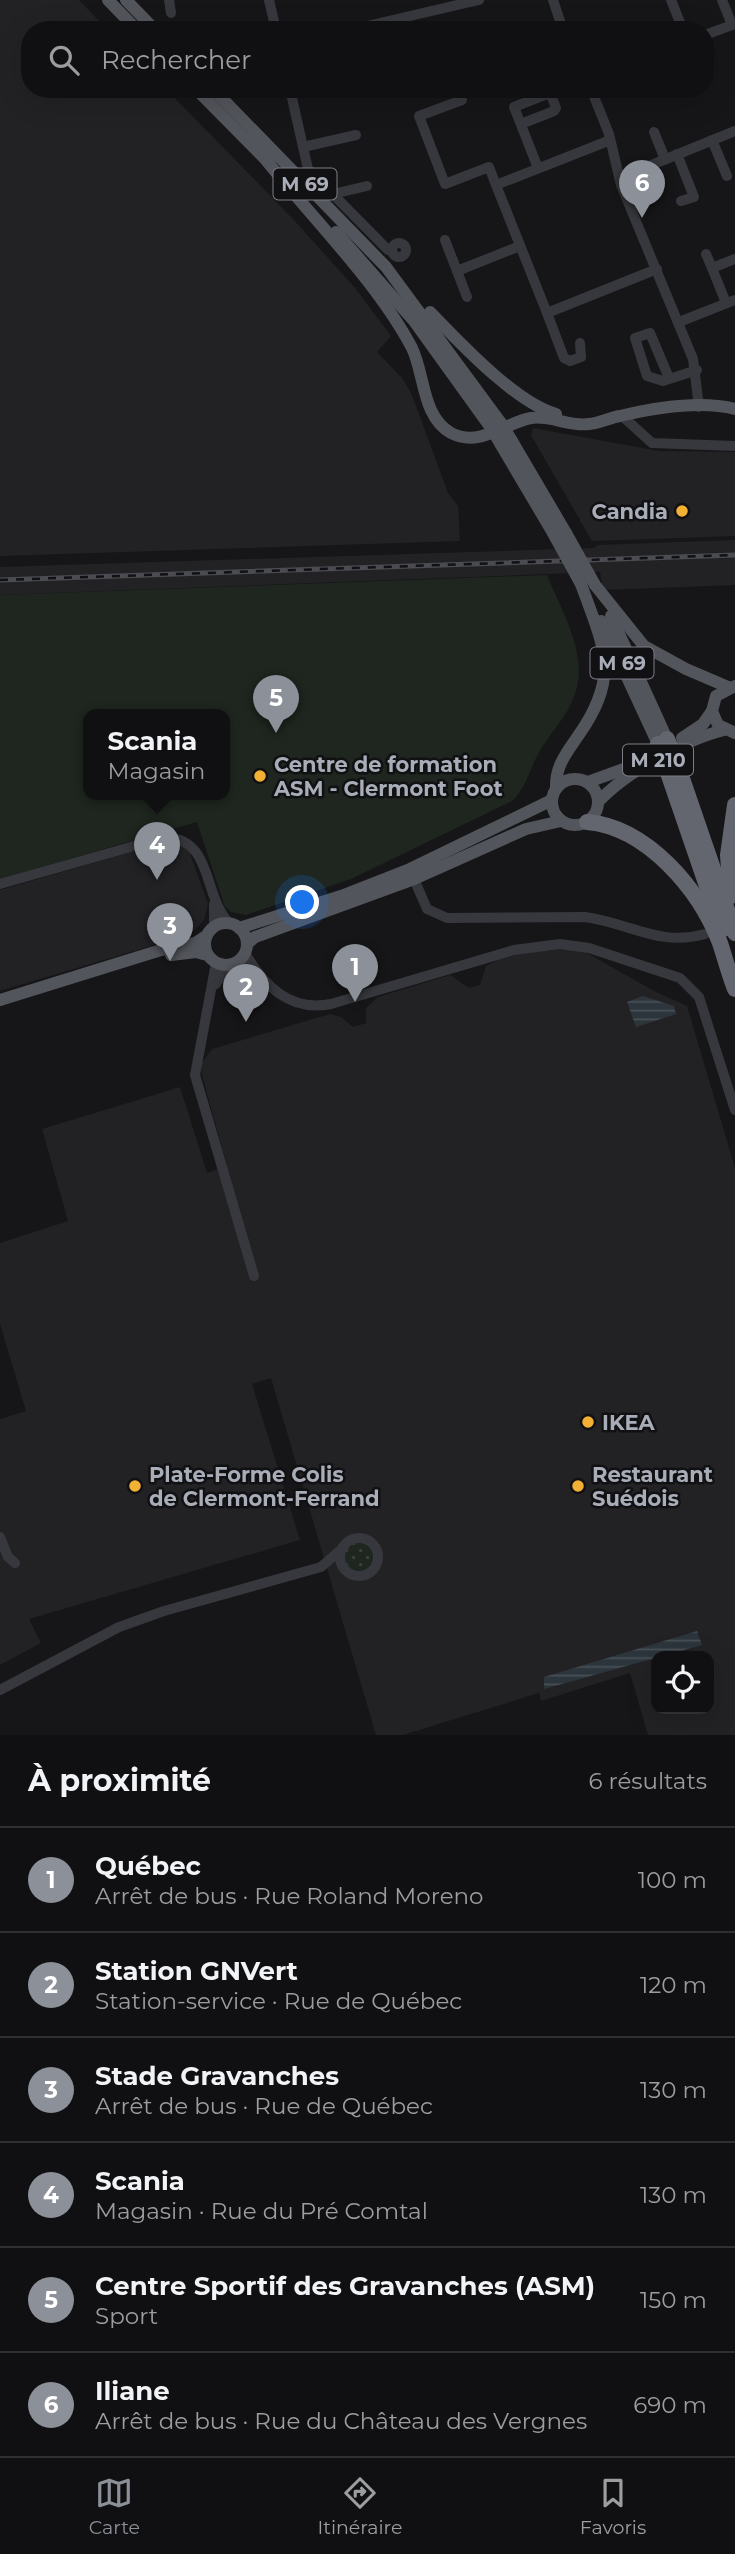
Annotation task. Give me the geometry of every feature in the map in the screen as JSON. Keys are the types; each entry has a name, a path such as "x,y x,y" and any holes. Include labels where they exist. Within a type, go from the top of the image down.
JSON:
{"highway":[{"path":"662,742 735,933"},
{"path":"670,761 735,972"},
{"path":"735,805 728,855 735,919"},
{"path":"587,822 613,827 628,835 680,878 709,920 735,989"}],"main road":[{"path":"108,0 128,21"},
{"path":"126,0 146,21"},
{"name":"M 69","path":"205,98 332,227 414,321 496,426"},
{"name":"M 69","path":"222,98 397,280 496,426 559,533 595,585 662,742"},
{"path":"266,160 334,241 396,324 412,348 429,405 447,430 462,437 478,438 531,418 589,424 655,409 699,407 735,411"},
{"path":"397,280 462,345 541,410 569,418 601,420"},
{"name":"M 69","path":"559,533 580,584 662,742"},
{"path":"561,821 556,815 554,794 559,763 593,715 605,684 604,652 580,584"},
{"path":"595,585 644,646 732,687"},
{"path":"729,732 714,719 712,711 716,696 732,687"},
{"name":"M 210","path":"588,782 624,770 692,733 712,711"},
{"name":"M 210","path":"598,802 627,777 706,735 729,732"},
{"path":"0,1000 161,950 195,943 210,931 341,896 410,869 554,794 567,780 588,782 597,794 598,802 593,817 587,822 574,825 561,821 526,829 414,878 255,937 246,948 222,962"},
{"path":"234,926 246,948"},
{"path":"210,931 222,962"},
{"path":"0,1007 168,956 196,952 222,962"}],"street":[{"path":"169,0 172,13"},
{"path":"269,0 274,21"},
{"path":"389,21 479,0"},
{"path":"546,0 558,16"},
{"path":"553,0 560,21"},
{"path":"671,0 679,21"},
{"path":"714,31 733,24 722,0"},
{"path":"292,98 308,169 392,251"},
{"path":"588,98 603,137 608,141"},
{"path":"594,98 609,134 608,141 622,177 621,185 697,370 699,407"},
{"path":"461,100 419,116 445,184 489,167 564,358 570,361 581,356 580,343"},
{"path":"521,124 538,168"},
{"path":"622,177 735,131"},
{"path":"654,132 665,159"},
{"path":"303,147 356,135"},
{"path":"712,140 727,176"},
{"path":"496,185 608,141"},
{"path":"677,154 694,197 681,201"},
{"path":"333,194 367,186"},
{"path":"445,240 467,297"},
{"path":"457,271 520,246"},
{"path":"679,322 730,302 706,254"},
{"path":"712,268 735,258"},
{"path":"547,313 657,268"},
{"path":"669,379 697,370"},
{"path":"621,415 652,443 735,446"},
{"path":"0,884 166,837 179,838 194,848 213,898 234,926"},
{"path":"414,878 428,909 447,918 585,917 606,920 670,940 705,934"},
{"path":"210,931 213,898"},
{"path":"246,948 257,973 285,999 318,1007 527,947 569,944 671,974 694,990 735,1110"},
{"path":"254,1276 195,1076 222,962 257,973"},
{"path":"0,1537 8,1557 15,1563"},
{"path":"0,1690 87,1642 143,1618 321,1567 345,1569 355,1575 366,1575 374,1568 378,1558 375,1547 367,1540 354,1539 321,1567"},
{"path":"344,1547 341,1558 345,1569"}],"shaded area":[{"path":"0,0 79,0 99,21 21,21 21,98 175,98 294,220 355,288 391,336 377,352 403,379 412,395 448,493 458,506 460,541 0,556"},
{"path":"533,428 659,451 735,452 735,536 592,541 531,435"},
{"path":"735,540 735,585 603,590 600,572 0,595 0,567 594,548 598,545"},
{"path":"547,575 572,633 578,679 568,710 542,747 524,785 512,801 351,879 246,915 231,912 225,907 197,822 0,879 0,595"},
{"path":"166,842 183,846 190,854 208,904 204,920 191,934 0,991 0,890"},
{"path":"565,949 585,952 656,992 687,1006 735,1168 735,1735 648,1735 630,1673 541,1701 539,1693 403,1735 376,1735 271,1378 252,1384 300,1540 29,1619 41,1643 0,1665 0,1419 26,1411 0,1324 0,1243 68,1221 42,1129 180,1087 207,1173 227,1166 202,1075 201,1064 212,1049 330,1014 341,1017 353,1027 366,1023 366,1008 378,997 450,975 469,988 480,985 486,966 522,953"},
{"path":"643,996 674,1006 676,1014 636,1027 627,1002"},
{"path":"360,1542 371,1546 375,1557 371,1568 360,1572 349,1568 345,1557 349,1546"},
{"path":"697,1631 702,1645 680,1651 651,1651 651,1659 544,1689 544,1677"}],"railway":[{"path":"0,580 735,555"}],"place":[{"name":"Iliane","path":"642,218"},
{"name":"Candia","path":"682,511"},
{"name":"Centre Sportif des Gravanches (ASM)","path":"276,733"},
{"name":"Centre de formation ASM - Clermont Foot","path":"260,776"},
{"name":"Scania","path":"157,880"},
{"name":"Stade Gravanches","path":"170,961"},
{"name":"Québec","path":"355,1002"},
{"name":"Station GNVert","path":"246,1022"},
{"name":"IKEA","path":"588,1422"},
{"name":"Plate-Forme Colis de Clermont-Ferrand","path":"135,1486"},
{"name":"Restaurant Suédois","path":"578,1486"}]}
